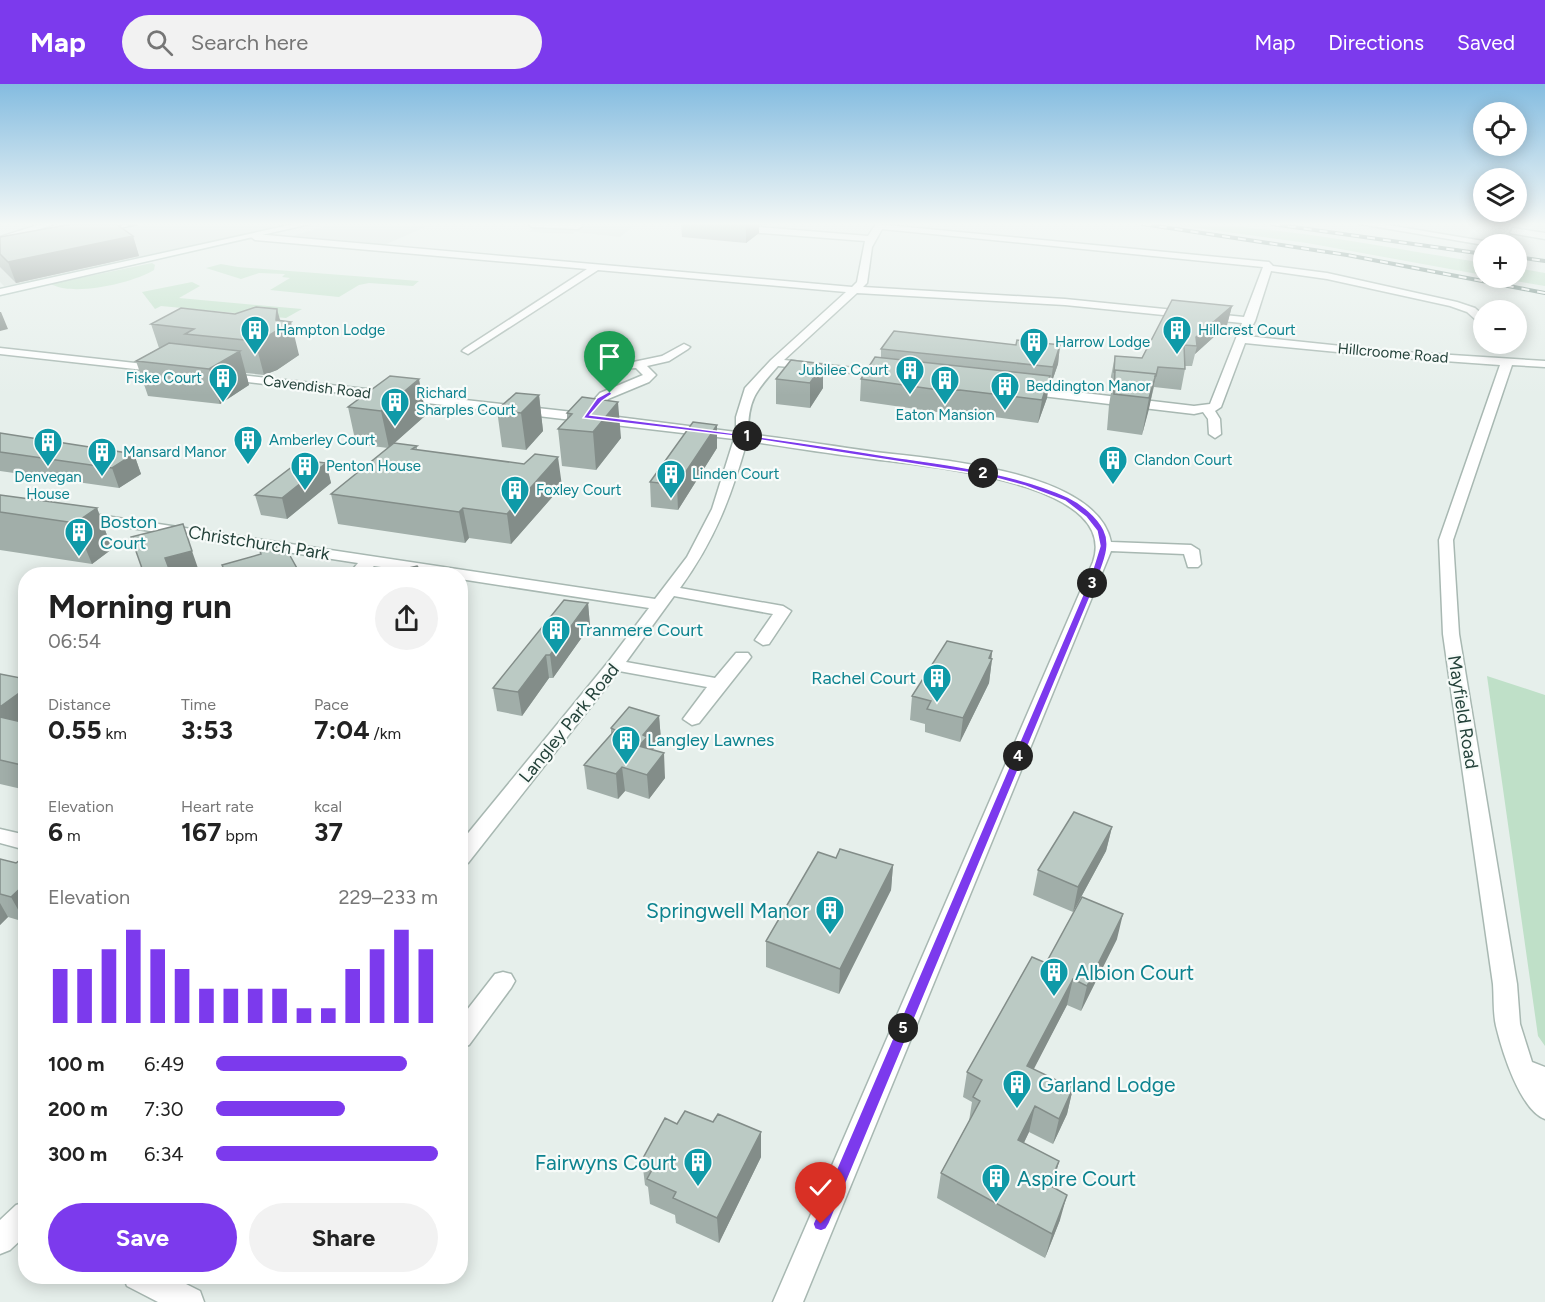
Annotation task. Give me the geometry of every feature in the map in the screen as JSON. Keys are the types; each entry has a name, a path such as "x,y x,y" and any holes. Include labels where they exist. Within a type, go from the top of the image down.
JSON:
{"street":[{"path":"0,292 52,281"},
{"path":"468,351 575,281"},
{"path":"757,281 855,290 1036,299 1250,321"},
{"path":"855,290 862,281"},
{"path":"1017,389 1208,410 1215,407 1250,321 1260,281"},
{"path":"1349,281 1453,304 1473,312"},
{"name":"Langley Park Road","path":"468,848 615,665 694,558 715,519 742,435 742,417 749,391 775,362 855,290"},
{"name":"Hillcroome Road","path":"1242,339 1389,354 1545,364"},
{"path":"623,367 665,359 684,347"},
{"path":"0,351 177,370"},
{"path":"775,362 898,376"},
{"name":"Mayfield Road","path":"1507,362 1446,540 1451,634 1505,984 1508,1024 1533,1074 1545,1107"},
{"path":"585,417 604,396 645,380 650,375 639,364"},
{"name":"Cavendish Road","path":"205,374 742,435 984,473 1028,484 1068,500 1089,516 1101,531 1104,546"},
{"path":"1208,410 1214,419 1215,434"},
{"name":"Christchurch Park","path":"68,515 425,567"},
{"path":"788,1302 1094,578 1104,546 1192,557 1200,534"},
{"path":"364,567 371,560"},
{"name":"Christchurch Park","path":"468,572 666,598 787,606 763,640"},
{"path":"692,719 742,657"},
{"path":"615,665 719,684"},
{"path":"0,836 18,841"},
{"path":"468,1027 503,981"},
{"path":"0,1240 18,1224"},
{"path":"154,1284 189,1302"}],"shaded area":[{"path":"0,281 33,281 4,286"}],"green space":[{"path":"66,281 129,281 88,289 61,288 51,284"},
{"path":"285,281 419,281 413,286 369,283 359,285 339,297 270,290"},
{"path":"1527,281 1545,281 1545,286 1527,283"},
{"path":"192,282 200,286 179,298 302,309 286,318 161,306 155,309 142,292"},
{"path":"1487,676 1545,695 1545,1046 1538,1036"}],"building":[{"path":"1172,300 1232,306 1196,337 1197,346 1184,345 1185,369 1158,367 1156,376 1156,374 1115,370 1114,372 1115,356 1142,358"},
{"path":"256,307 277,309 276,320 291,322 255,341 185,334 194,329 151,324 181,308 235,314"},
{"path":"894,331 1016,345 1017,340 1060,345 1053,367 881,349"},
{"path":"169,343 240,351 209,369 136,361"},
{"path":"875,357 1050,376 1042,400 960,390 946,391 861,379"},
{"path":"791,360 823,364 810,383 776,379"},
{"path":"1115,370 1156,374 1149,398 1114,394"},
{"path":"390,376 419,379 381,411 348,407"},
{"path":"516,393 539,395 521,413 497,410"},
{"path":"582,397 618,402 593,432 558,429 572,414 567,413"},
{"path":"693,422 717,425 677,485 650,482"},
{"path":"0,433 134,454 112,468 0,452"},
{"path":"394,443 417,446 412,449 524,464 535,454 558,457 507,514 463,508 459,512 331,494"},
{"path":"301,460 326,463 282,498 255,495"},
{"path":"0,495 97,508 75,523 0,512"},
{"path":"183,524 192,551 165,558 168,567 142,567 131,537"},
{"path":"284,545 296,567 223,567 222,565 261,554 260,551"},
{"path":"564,600 588,603 550,655 546,655 518,692 493,688"},
{"path":"947,641 992,651 989,658 992,659 963,718 927,709 931,701 912,696"},
{"path":"0,674 18,677 18,694 0,707"},
{"path":"629,707 659,716 643,735 647,737 639,746 664,753 647,775 622,767 616,774 584,765 615,730 611,728"},
{"path":"0,717 18,721 18,764 0,760"},
{"path":"1074,812 1112,827 1078,887 1038,870"},
{"name":"Springwell Manor","path":"840,849 893,865 840,969 766,941 818,852 836,858"},
{"path":"0,859 18,862 18,890 11,897 0,894"},
{"path":"1082,897 1123,914 1087,986 1073,979 1027,1066 1073,1088 1059,1119 1035,1106 1018,1140 1059,1161 1049,1185 1067,1195 1052,1234 941,1173 980,1101 973,1097 982,1080 967,1072 1032,957 1046,963"},
{"name":"Fairwyns Court","path":"685,1111 713,1122 718,1114 761,1132 717,1218 673,1198 676,1192 647,1179 654,1166 642,1160 665,1118 677,1124"}],"railway":[{"path":"1482,281 1545,293"}],"place":[{"name":"Hampton Lodge","path":"255,356"},
{"name":"Hillcrest Court","path":"1177,356"},
{"name":"Harrow Lodge","path":"1034,368"},
{"name":"Jubilee Court","path":"910,396"},
{"name":"Fiske Court","path":"223,404"},
{"name":"Eaton Mansion","path":"945,406"},
{"name":"Beddington Manor","path":"1005,412"},
{"name":"Richard Sharples Court","path":"395,428"},
{"name":"Amberley Court","path":"248,466"},
{"name":"Denvegan House","path":"48,468"},
{"name":"Mansard Manor","path":"102,478"},
{"name":"Clandon Court","path":"1113,486"},
{"name":"Penton House","path":"305,492"},
{"name":"Linden Court","path":"671,500"},
{"name":"Foxley Court","path":"515,516"},
{"name":"Boston Court","path":"79,558"},
{"name":"Tranmere Court","path":"556,656"},
{"name":"Rachel Court","path":"937,704"},
{"name":"Langley Lawnes","path":"626,766"},
{"name":"Springwell Manor","path":"830,936"},
{"name":"Albion Court","path":"1054,998"},
{"name":"Garland Lodge","path":"1017,1110"},
{"name":"Fairwyns Court","path":"698,1188"},
{"name":"Aspire Court","path":"996,1204"}],"route":[{"path":"610,393 600,399 585,417 742,435 984,473 1028,484 1068,500 1089,516 1101,531 1104,546 1094,578 821,1224"}]}
